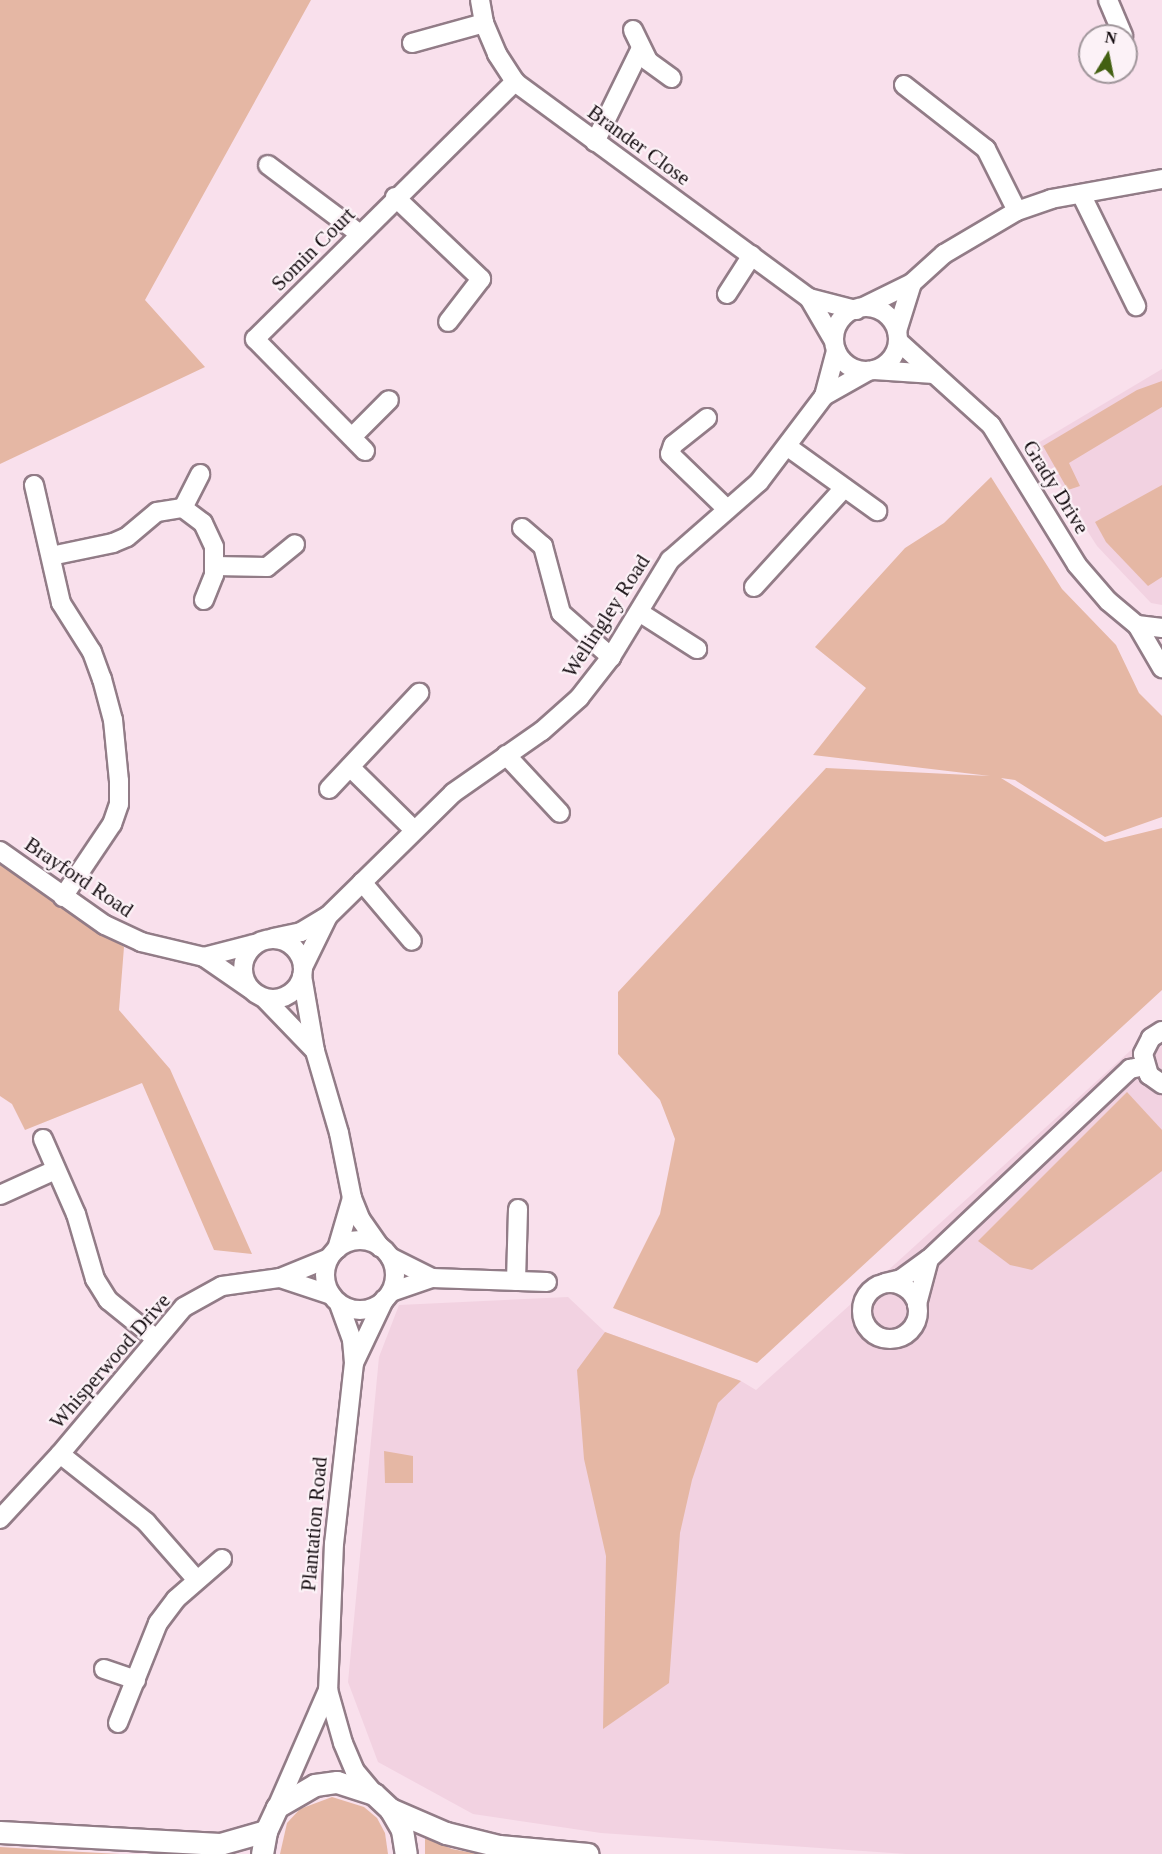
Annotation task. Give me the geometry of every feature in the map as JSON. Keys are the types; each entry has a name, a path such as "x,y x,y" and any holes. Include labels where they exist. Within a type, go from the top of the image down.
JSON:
{"street":[{"name":"Brander Close","path":"480,0 484,23 515,82 809,298 835,346"},
{"path":"1108,0 1118,24"},
{"path":"412,43 484,23"},
{"path":"633,30 640,50 648,62 671,78"},
{"path":"595,142 640,50"},
{"name":"Somin Court","path":"365,451 255,339 395,197 515,82"},
{"path":"904,85 986,149 1017,211"},
{"path":"268,165 360,234"},
{"path":"934,374 852,368 835,346 839,322 860,308 912,283 944,254 1017,211 1081,194 1162,179"},
{"path":"1081,194 1136,306"},
{"path":"395,197 481,279 448,322"},
{"path":"727,294 752,255"},
{"path":"871,370 890,360 912,283"},
{"name":"Brander Close","path":"809,298 860,308"},
{"path":"860,308 886,314 897,336"},
{"name":"Grady Drive","path":"897,336 934,374 991,425 1077,565 1108,601 1137,625 1162,668"},
{"name":"Wellingley Road","path":"262,941 301,932 328,916 453,793 542,731 579,698 612,657 670,560 726,508 759,482 788,447 824,396 835,346"},
{"name":"Wellingley Road","path":"824,396 871,370"},
{"path":"352,437 389,400"},
{"path":"707,417 673,445 670,454 726,508"},
{"path":"788,447 876,511"},
{"path":"183,508 201,474"},
{"path":"34,485 61,603 92,652 102,679 113,720 119,781 119,804 112,824 63,897"},
{"path":"754,587 844,488"},
{"path":"51,556 113,543 127,537 158,512 183,508 192,512 210,535 215,566 204,600"},
{"path":"522,528 543,546 561,613 612,657"},
{"path":"215,566 267,567 295,544"},
{"path":"639,612 697,649"},
{"path":"1137,625 1162,628"},
{"path":"329,789 419,693"},
{"path":"506,755 560,813"},
{"path":"350,767 414,830"},
{"name":"Brayford Road","path":"0,851 105,925 141,942 204,957 258,994"},
{"path":"362,882 412,941"},
{"name":"Wellingley Road","path":"303,971 328,916"},
{"path":"315,1051 242,975 242,963 262,941 290,944 303,971 315,1051 339,1133 352,1198 361,1221 385,1252 395,1276 387,1296"},
{"name":"Brayford Road","path":"204,957 262,941"},
{"path":"258,994 290,995 303,971"},
{"path":"1162,1031 1145,1045 1144,1066 1149,1075 1162,1084"},
{"path":"929,1259 917,1304 917,1319 909,1332 892,1339 876,1335 864,1320 862,1310 870,1292 884,1284 901,1279 929,1259 1130,1069 1144,1066"},
{"path":"44,1139 55,1170 76,1214 95,1279 108,1300 155,1338"},
{"path":"0,1195 55,1170"},
{"path":"352,1198 325,1270 335,1300 361,1311 387,1296 432,1278 547,1282"},
{"path":"516,1281 518,1209"},
{"path":"333,1253 356,1240 385,1252 432,1278"},
{"name":"Whisperwood Drive","path":"0,1520 60,1455 155,1338 184,1307 203,1294 242,1281 280,1278 333,1253"},
{"name":"Whisperwood Drive","path":"280,1278 335,1300"},
{"path":"884,1284 901,1285 917,1304"},
{"name":"Plantation Road","path":"354,1363 387,1296"},
{"name":"Plantation Road","path":"335,1300 352,1340 354,1363 335,1532 328,1690 343,1743 355,1771 374,1794"},
{"path":"60,1455 146,1522 197,1580"},
{"path":"118,1723 159,1623 176,1599 222,1559"},
{"path":"104,1669 135,1680"},
{"name":"Plantation Road","path":"277,1807 328,1690"},
{"path":"262,1854 266,1830 277,1807 315,1785 337,1782 374,1794 390,1809 402,1830 406,1854"},
{"path":"390,1809 446,1833 499,1846 588,1854"},
{"path":"0,1832 220,1844 266,1830"}],"shaded area":[{"path":"0,0 311,0 145,300 205,367 0,464"},
{"path":"1162,369 1162,605 1151,603 1097,546 1033,446"},
{"path":"1162,381 1162,407 1069,463 1080,486 1068,490 1043,446 1137,390"},
{"path":"991,477 1062,589 1116,645 1139,693 1162,716 1162,817 1105,837 1015,780 1001,778 1105,842 1162,828 1162,990 757,1363 613,1308 660,1214 675,1139 660,1100 618,1054 618,992 826,768 990,776 813,755 866,688 815,647 905,548 944,523"},
{"path":"1162,485 1162,577 1148,586 1106,542 1095,522"},
{"path":"0,862 124,947 119,1010 170,1069 252,1254 214,1250 142,1083 25,1130 12,1104 0,1096"},
{"path":"1162,1022 1162,1854 906,1854 601,1833 473,1814 378,1762 348,1682 379,1357 399,1305 568,1297 605,1332 741,1381 756,1390"},
{"path":"1127,1092 1162,1130 1162,1171 1032,1270 1010,1265 978,1241"},
{"path":"605,1332 741,1381 718,1403 692,1480 680,1533 669,1683 603,1729 606,1556 584,1459 577,1370"},
{"path":"384,1451 413,1456 413,1483 385,1483"},
{"path":"332,1797 364,1807 377,1818 385,1833 388,1854 280,1854 287,1823 300,1809"},
{"path":"425,1837 452,1849 478,1854 425,1854"},
{"path":"0,1847 64,1851 120,1854 0,1854"}]}
